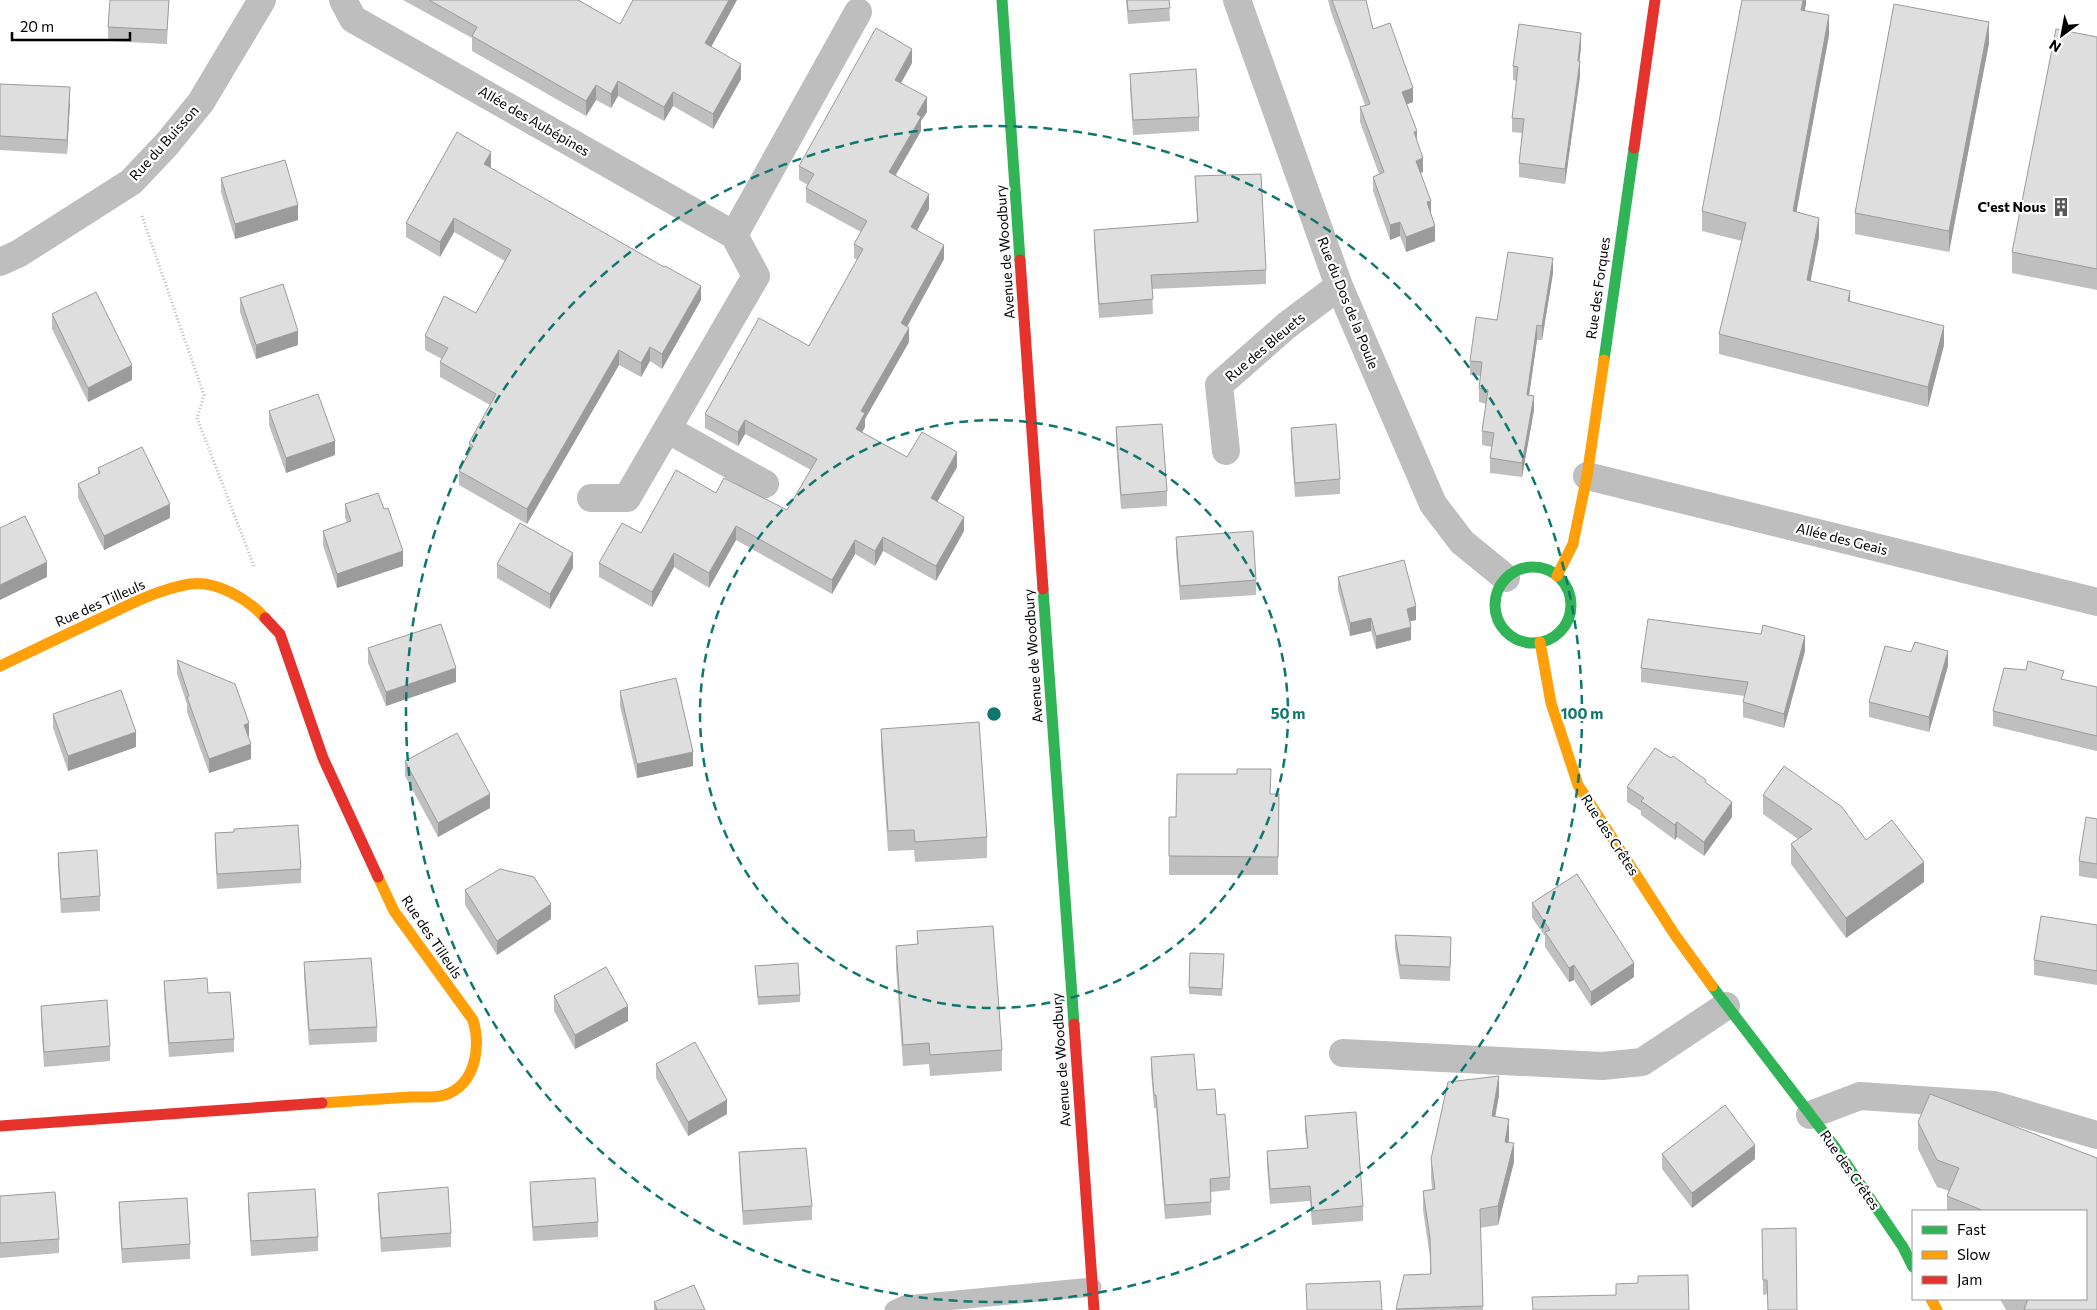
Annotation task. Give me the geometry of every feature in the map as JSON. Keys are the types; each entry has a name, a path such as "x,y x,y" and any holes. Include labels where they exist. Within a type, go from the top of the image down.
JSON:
{"street":[{"name":"Rue du Buisson","path":"0,262 18,254 131,182 167,144 201,102 262,0"},
{"name":"Allée des Aubépines","path":"343,0 353,19 734,234"},
{"name":"Avenue de Woodbury","path":"1002,0 1094,1310"},
{"name":"Rue du Dos de la Poule","path":"1237,0 1339,286 1433,504 1462,542 1506,578"},
{"name":"Rue des Forques","path":"1557,576 1573,544 1587,476 1655,0"},
{"path":"591,498 627,498 756,276 734,234 858,12"},
{"name":"Rue des Bleuets","path":"1226,451 1220,385 1286,326 1339,286"},
{"path":"667,429 765,484"},
{"name":"Allée des Geais","path":"1587,476 2097,602"},
{"path":"1527,567 1543,568 1557,576 1568,590 1571,606 1570,615 1566,623 1555,636 1540,642 1524,642 1503,630 1494,607 1495,599 1500,584 1512,572 1527,567"},
{"name":"Rue des Tilleuls","path":"0,666 144,598 191,584 212,585 233,594 258,610 280,634 290,658 323,758 394,911 472,1020 478,1035 474,1066 457,1089 444,1096 0,1126"},
{"name":"Rue des Crêtes","path":"1540,642 1551,703 1578,785 1674,935 1726,1006 1835,1147 1903,1247 1912,1265"},
{"path":"1344,1053 1602,1066 1642,1062 1726,1006"},
{"path":"1810,1115 1860,1096 1994,1104 2097,1135"}],"lane":[{"path":"894,1310 904,1305 1092,1287"}],"path":[{"path":"131,182 204,395 198,418 259,578 248,604"}],"building":[{"path":"110,0 169,0 167,30 108,27"},
{"path":"429,0 578,0 620,24 633,0 729,0 705,43 741,64 713,114 673,92 664,107 618,81 611,94 596,85 586,101 472,36 477,27"},
{"path":"1127,0 1169,0 1170,8 1128,11"},
{"path":"1332,0 1366,0 1373,29 1390,23 1413,88 1402,92 1417,131 1414,132 1423,158 1416,161 1431,201 1427,202 1435,226 1406,237 1400,222 1390,225 1373,177 1384,172 1360,107 1370,104"},
{"path":"1742,0 1803,0 1801,10 1829,15 1793,211 1819,218 1807,280 1850,291 1848,301 1944,326 1928,387 1719,334 1746,223 1702,211"},
{"path":"1894,4 1989,22 1949,231 1855,213"},
{"path":"1519,24 1581,33 1578,61 1580,61 1565,169 1519,163 1524,119 1512,118 1518,67 1513,66"},
{"path":"876,28 912,49 895,80 927,97 917,114 921,117 889,172 929,194 911,227 944,245 901,323 909,328 861,411 865,413 856,429 907,457 922,432 957,452 931,498 964,517 936,566 883,537 875,551 855,540 832,580 736,526 709,573 674,553 652,592 599,563 622,523 641,533 676,470 716,493 724,478 787,510 817,459 745,420 738,432 705,414 759,318 809,346 863,249 854,244 867,221 806,188 814,174 799,166"},
{"name":"C'est Nous","path":"2056,29 2097,37 2097,269 2012,252"},
{"path":"1196,69 1199,117 1133,120 1130,74"},
{"path":"0,84 70,87 67,140 0,136"},
{"path":"457,132 491,152 484,164 664,267 701,286 662,354 650,347 641,363 619,350 527,509 459,471 473,446 469,443 496,394 440,362 448,348 425,336 444,296 476,313 511,250 454,218 440,242 406,223"},
{"path":"285,160 298,205 235,224 221,178"},
{"path":"1261,174 1266,270 1151,275 1153,299 1099,304 1094,230 1198,222 1195,176"},
{"path":"1508,252 1553,258 1542,326 1537,325 1527,395 1534,396 1522,463 1490,458 1494,433 1482,431 1488,390 1479,388 1482,362 1470,361 1476,317 1497,320"},
{"path":"283,284 298,331 256,345 240,298"},
{"path":"96,292 132,365 88,388 52,314"},
{"path":"318,394 335,441 286,458 269,411"},
{"path":"1162,424 1167,491 1121,495 1116,427"},
{"path":"1336,424 1340,479 1295,483 1291,428"},
{"path":"142,447 170,504 104,536 78,484 100,473 98,468"},
{"path":"378,493 384,509 388,508 403,551 337,574 323,531 351,521 345,504"},
{"path":"25,516 47,562 0,585 0,528"},
{"path":"520,523 573,553 550,594 497,564"},
{"path":"1253,531 1256,580 1180,586 1176,537"},
{"path":"1404,560 1416,606 1407,609 1411,627 1376,636 1371,618 1350,623 1338,577"},
{"path":"1648,619 1761,634 1763,625 1805,636 1784,714 1743,702 1748,682 1641,668"},
{"path":"441,624 456,668 386,692 368,648"},
{"path":"1915,642 1948,651 1929,717 1869,702 1885,646 1911,652"},
{"path":"177,660 235,684 249,723 244,725 251,744 209,759 187,697 189,696"},
{"path":"2028,661 2064,671 2061,679 2097,687 2097,736 1993,711 2004,668 2026,670"},
{"path":"676,678 693,752 637,764 620,691"},
{"path":"121,690 136,732 68,756 53,714"},
{"path":"979,722 987,837 915,842 914,830 888,831 881,729"},
{"path":"457,733 490,794 438,823 405,761"},
{"path":"1655,748 1671,758 1673,756 1732,802 1704,842 1677,822 1675,825 1641,801 1644,798 1627,787"},
{"path":"1784,766 1842,807 1866,840 1892,820 1924,862 1846,918 1791,844 1812,829 1763,795"},
{"path":"1237,769 1271,769 1270,794 1279,794 1278,857 1169,856 1169,817 1176,817 1177,774 1237,774"},
{"path":"2086,817 2097,819 2097,864 2079,861"},
{"path":"298,825 301,869 217,874 215,833 234,832 234,829"},
{"path":"97,850 100,896 61,899 58,853"},
{"path":"500,869 534,877 551,904 497,941 465,890"},
{"path":"1577,874 1634,963 1591,992 1574,965 1569,968 1545,932 1550,930 1532,903"},
{"path":"2041,916 2097,925 2097,971 2034,960"},
{"path":"993,926 1002,1050 930,1055 929,1043 903,1045 896,946 918,944 917,931"},
{"path":"1395,935 1451,937 1450,967 1400,965"},
{"path":"1190,953 1224,954 1222,989 1189,987"},
{"path":"371,958 377,1027 309,1030 304,962"},
{"path":"798,963 800,995 758,997 755,966"},
{"path":"606,967 628,1006 575,1035 554,996"},
{"path":"207,978 208,993 230,992 234,1039 169,1043 164,981"},
{"path":"107,1000 110,1046 44,1052 41,1006"},
{"path":"695,1042 727,1100 688,1122 656,1064"},
{"path":"1194,1054 1197,1090 1215,1089 1217,1115 1225,1114 1230,1177 1210,1179 1211,1202 1165,1205 1151,1057"},
{"path":"1499,1076 1492,1116 1509,1119 1505,1142 1514,1143 1498,1206 1480,1209 1483,1306 1396,1309 1404,1275 1431,1274 1430,1238 1423,1191 1435,1189 1431,1159 1448,1082"},
{"path":"1930,1094 2097,1158 2097,1310 2024,1310 2028,1300 2087,1300 2087,1210 1982,1210 1947,1196 1959,1168 1937,1160 1918,1122"},
{"path":"1725,1105 1755,1145 1692,1193 1662,1154"},
{"path":"1356,1112 1363,1206 1312,1211 1310,1186 1270,1189 1267,1151 1308,1148 1305,1116"},
{"path":"806,1148 812,1206 743,1211 739,1152"},
{"path":"595,1178 598,1222 533,1227 530,1182"},
{"path":"448,1187 451,1233 381,1238 378,1193"},
{"path":"315,1189 318,1237 251,1241 248,1193"},
{"path":"55,1192 59,1239 0,1243 0,1196"},
{"path":"187,1198 190,1244 122,1249 119,1202"},
{"path":"1796,1228 1797,1310 1768,1310 1767,1280 1763,1280 1762,1229"},
{"path":"1688,1275 1689,1310 1533,1310 1532,1297 1616,1295 1616,1284 1638,1283 1638,1276"},
{"path":"1380,1281 1382,1310 1307,1310 1306,1284"},
{"path":"694,1285 705,1310 657,1310 654,1302"}],"traffic: fast":[{"path":"1002,0 1020,260"},
{"path":"1604,360 1634,148"},
{"path":"1533,567 1548,570 1560,578 1568,590 1571,605 1568,620 1560,632 1548,640 1533,643 1518,640 1506,632 1498,620 1495,605 1498,590 1506,578 1518,570 1533,567"},
{"path":"1043,589 1074,1024"},
{"path":"1712,986 1835,1147 1903,1247 1912,1265"}],"traffic: slow":[{"path":"1557,576 1573,544 1587,476 1604,360"},
{"path":"0,666 144,598 178,586 200,584 221,588 250,604 265,618"},
{"path":"1540,642 1551,703 1578,785 1675,935 1712,986"},
{"path":"322,1103 445,1095 455,1090 464,1082 474,1064 476,1042 473,1020 394,911 378,877"},
{"path":"1932,1300 1937,1310"}],"traffic: jam":[{"path":"1634,148 1655,0"},
{"path":"1020,260 1043,589"},
{"path":"265,618 280,634 323,758 378,877"},
{"path":"1074,1024 1094,1310"},
{"path":"0,1126 322,1103"}],"place":[{"name":"C'est Nous","path":"2061,207"}]}
